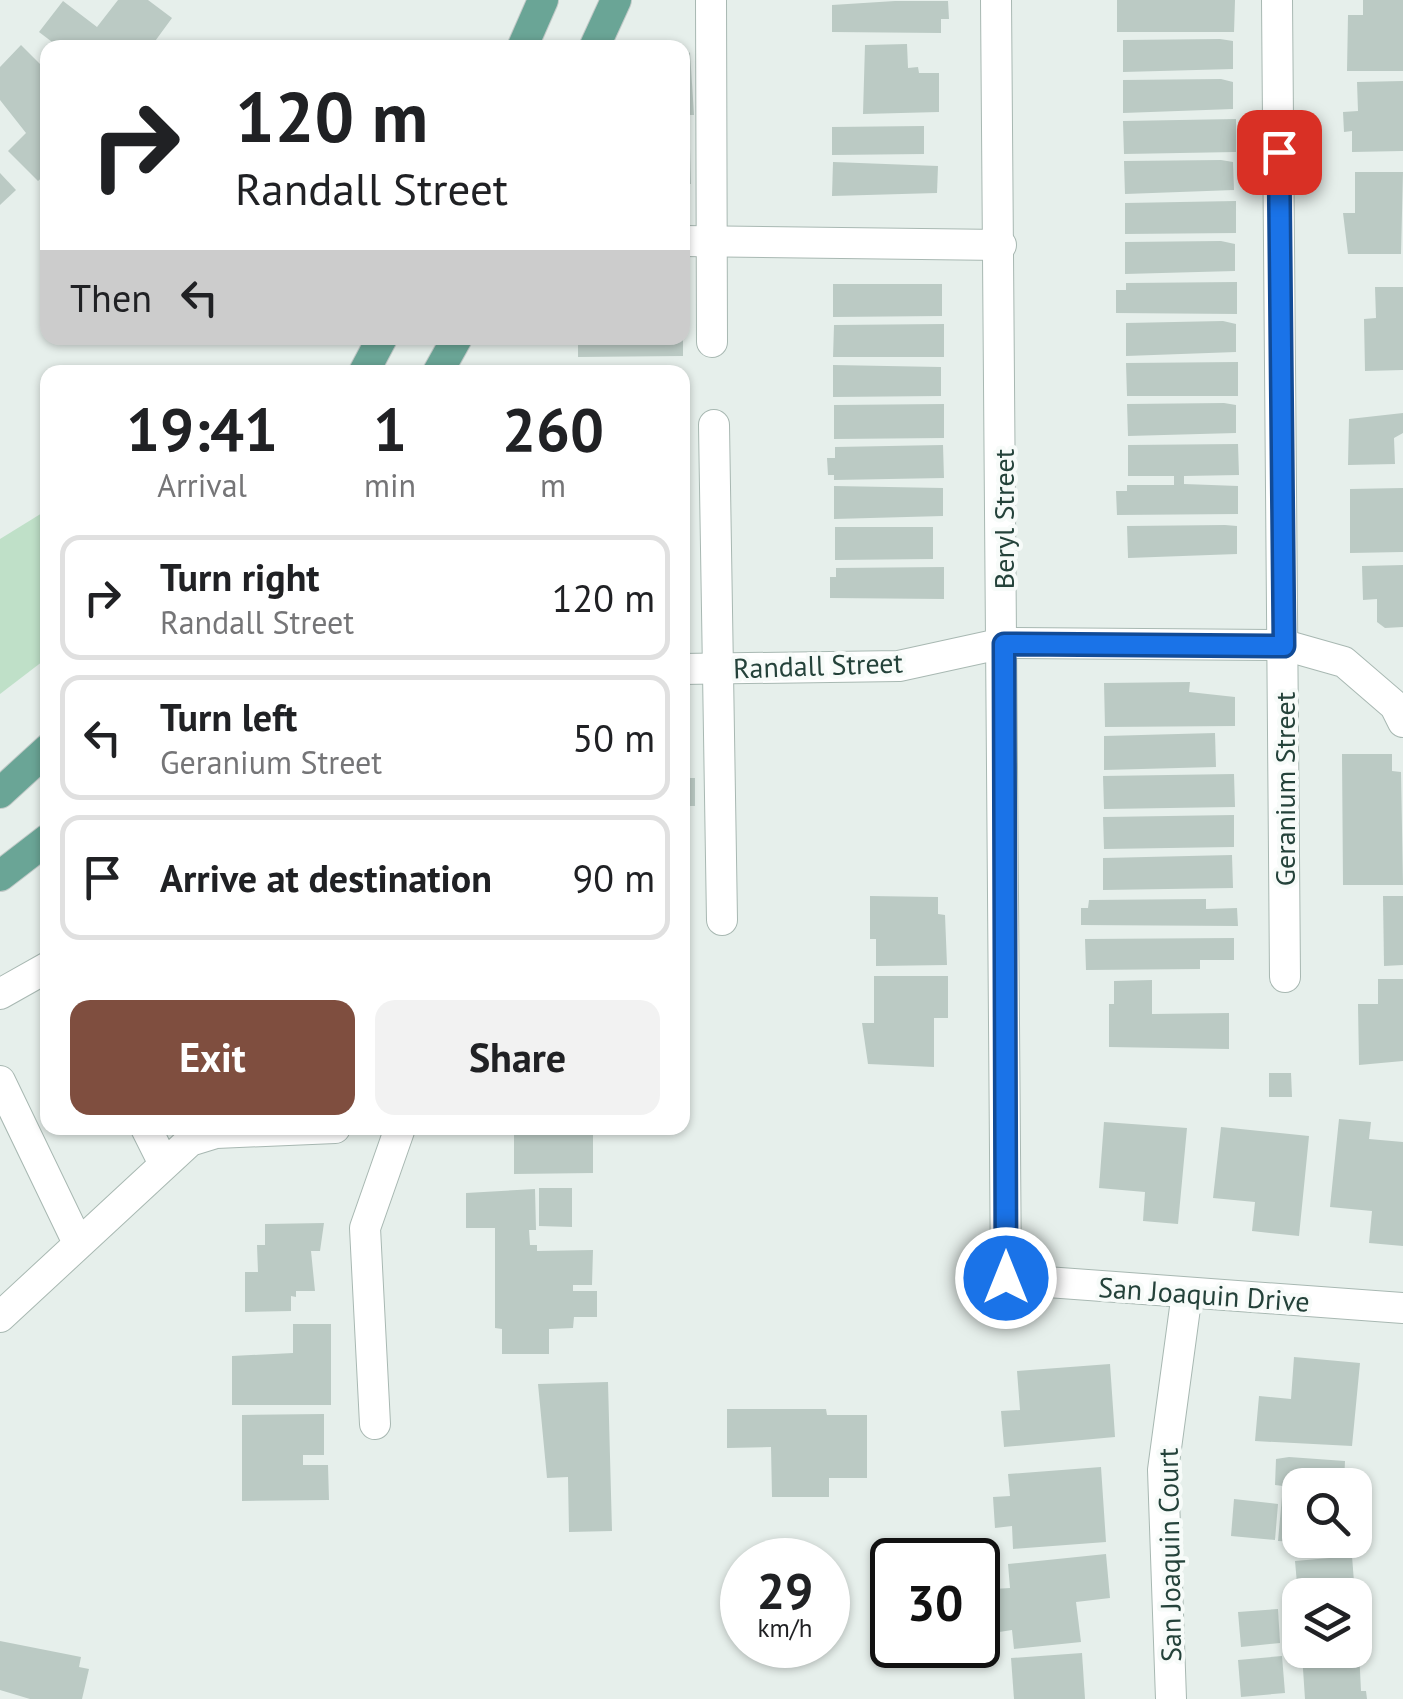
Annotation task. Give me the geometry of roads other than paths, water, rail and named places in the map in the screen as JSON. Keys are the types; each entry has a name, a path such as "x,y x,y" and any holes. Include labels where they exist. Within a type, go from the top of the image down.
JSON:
{"main road":[{"path":"526,40 543,0"},
{"path":"598,40 616,0"},
{"path":"0,793 40,756"},
{"path":"0,876 40,845"}],"street":[{"path":"711,0 697,241 712,342"},
{"name":"Beryl Street","path":"996,0 1006,1278"},
{"name":"Geranium Street","path":"1277,0 1285,978"},
{"path":"697,241 1000,245"},
{"path":"714,425 722,920"},
{"name":"Randall Street","path":"690,669 899,666 1004,644 1284,646 1344,662 1395,706 1403,722"},
{"path":"0,994 40,971"},
{"path":"0,1081 78,1243"},
{"path":"150,1135 164,1164"},
{"path":"0,1315 190,1140 209,1135"},
{"path":"375,1424 366,1228 398,1135"},
{"name":"San Joaquin Drive","path":"1006,1278 1403,1308"},
{"name":"San Joaquin Court","path":"1171,1699 1163,1470 1187,1292"}]}
